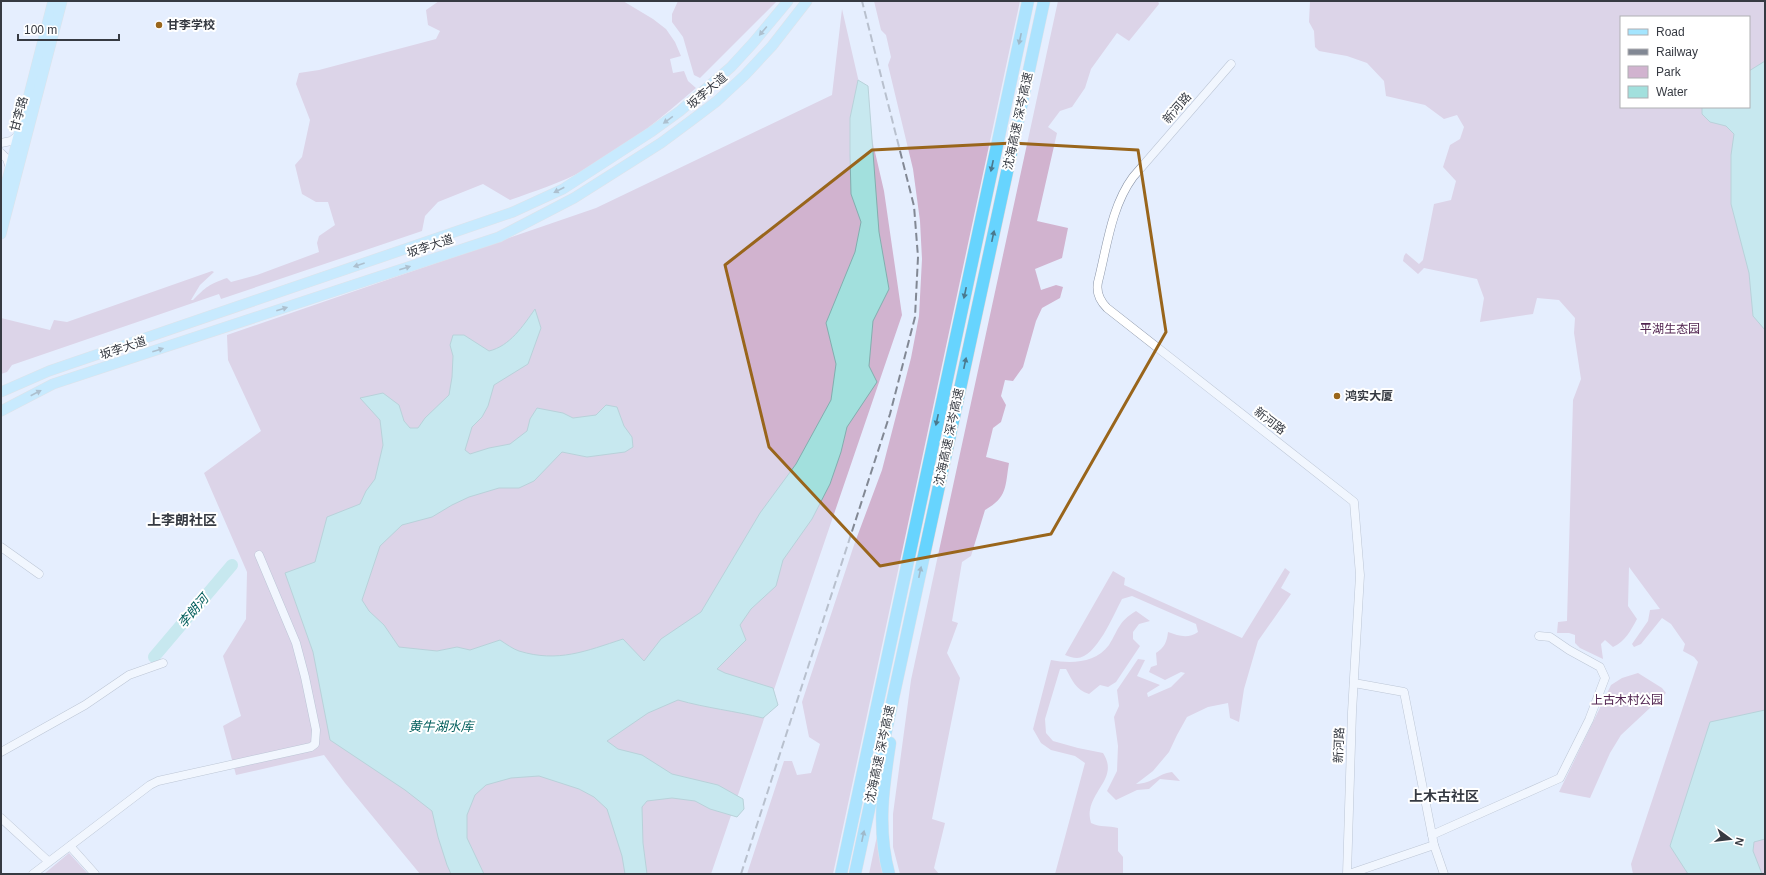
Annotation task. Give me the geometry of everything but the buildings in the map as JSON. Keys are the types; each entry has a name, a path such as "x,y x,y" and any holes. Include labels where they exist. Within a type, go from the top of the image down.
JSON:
{"highway":[{"name":"沈海高速 深岑高速","path":"841,874 1028,1"},
{"name":"沈海高速 深岑高速","path":"855,874 1044,1"},
{"path":"889,874 882,840 885,781 916,588"}],"main road":[{"name":"甘李路","path":"1,204 53,1"},
{"name":"甘李路","path":"1,234 62,1"},
{"name":"坂李大道","path":"1,392 49,371 513,212 563,189 651,132 706,90 749,48 788,1"},
{"name":"坂李大道","path":"1,411 53,384 498,237 574,198 661,143 717,101 745,75 772,46 807,1"}],"street":[{"name":"新河路","path":"1231,64 1133,177 1123,192 1114,214 1098,282 1098,292 1101,301 1107,308 1354,502 1360,575 1354,683 1348,874"},
{"path":"1,143 11,141 19,135"},
{"path":"1,153 7,159 10,168"},
{"path":"1,547 39,574"},
{"path":"33,874 48,861 150,785 158,781 311,747 315,744 316,730 296,643 259,555"},
{"path":"1432,835 1560,778 1589,720 1605,678 1600,667 1569,650 1550,637 1539,636"},
{"path":"1,752 85,705 129,675 163,663"},
{"path":"1354,683 1404,692 1434,845 1444,874"},
{"path":"1,818 48,861"},
{"path":"1348,874 1434,845"},
{"path":"70,846 95,874"}],"highlighted area":[{"path":"1013,143 1138,150 1166,332 1051,534 880,566 769,447 725,265 872,150"}],"green space":[{"path":"439,1 623,1 653,19 666,29 675,42 681,56 670,59 673,73 684,71 688,81 696,88 656,122 614,153 575,175 557,183 510,200 483,184 438,202 425,216 422,231 221,299 219,294 12,365 7,372 1,374 1,318 50,330 54,320 67,322 212,271 214,272 200,285 191,300 193,300 208,286 221,280 227,278 231,282 257,275 319,252 317,243 319,236 335,225 328,202 316,202 302,194 295,165 302,157 310,120 296,84 299,73 319,70 436,39 440,31 428,25 426,10"},
{"path":"678,1 777,1 700,78 694,75 683,37 672,22 672,14"},
{"path":"874,1 1020,1 833,874 747,874 784,761 792,761 797,775 811,773 820,744 809,737 802,702 854,545 882,470 911,358 919,316 922,259 920,221 913,169 888,65 891,57 886,35 881,30"},
{"path":"1058,1 1158,1 1159,4 1129,41 1117,33 1091,69 1085,88 1072,107 1060,111 1048,127 1057,133 1037,221 1068,228 1062,258 1035,269 1041,290 1056,285 1063,287 1060,298 1042,308 1036,321 1023,367 1013,381 1005,380 1001,396 1006,405 1001,422 993,428 986,457 1009,463 1006,485 998,500 985,510 971,556 962,562 952,621 958,623 947,653 960,678 932,819 945,823 934,868 939,874 900,874 893,847 893,814 911,680"},
{"name":"平湖生态园","path":"1310,1 1765,1 1765,874 1633,874 1631,864 1698,662 1694,657 1683,651 1685,644 1671,624 1662,618 1641,644 1634,647 1632,644 1648,621 1650,610 1660,609 1629,567 1628,606 1637,619 1627,635 1617,645 1613,647 1605,640 1601,644 1603,659 1580,648 1575,643 1575,635 1569,633 1557,633 1558,622 1567,621 1573,400 1581,379 1574,333 1575,318 1559,300 1537,298 1533,314 1480,322 1484,298 1477,279 1424,268 1418,274 1403,261 1406,253 1419,264 1423,260 1434,204 1451,200 1456,181 1443,167 1450,145 1460,139 1464,127 1457,115 1444,119 1425,105 1386,96 1384,81 1367,63 1347,56 1319,51 1315,47 1314,31 1309,22"},
{"path":"842,9 884,191 902,315 711,874 420,874 345,783 324,755 236,775 223,726 241,716 223,656 246,619 247,572 204,473 261,431 228,360 227,335 596,208 832,95"},
{"path":"1285,568 1290,572 1281,588 1291,594 1258,641 1244,689 1239,722 1230,718 1228,703 1208,707 1187,717 1169,752 1153,771 1136,784 1147,782 1172,772 1180,781 1160,779 1149,789 1137,790 1116,800 1107,791 1117,771 1118,746 1114,717 1119,706 1117,690 1138,659 1145,660 1137,676 1160,685 1147,693 1148,697 1171,687 1185,673 1181,672 1165,680 1149,672 1151,667 1157,665 1156,653 1165,644 1168,632 1180,636 1191,636 1198,632 1196,624 1132,596 1122,599 1104,634 1091,651 1084,656 1077,658 1065,655 1113,571 1125,578 1124,585 1242,638"},
{"path":"1136,611 1150,621 1139,624 1133,632 1133,639 1140,646 1116,682 1108,687 1100,685 1089,694 1081,690 1072,681 1066,669 1060,669 1045,719 1046,733 1053,741 1103,753 1107,761 1107,775 1092,802 1090,818 1091,823 1095,825 1118,828 1118,851 1123,857 1123,874 1055,874 1085,763 1075,756 1051,750 1041,743 1033,729 1051,660 1075,662 1097,656 1109,645 1122,622"},
{"name":"上古木村公园","path":"1638,673 1662,688 1666,693 1621,735 1610,753 1590,798 1559,792 1611,685 1622,678"},
{"path":"878,831 887,874 869,874"},
{"path":"69,853 88,874 44,874"}],"water":[{"path":"1765,61 1765,330 1753,316 1749,273 1731,204 1731,155 1734,134 1726,126 1710,122 1702,114 1702,108 1750,108 1750,70"},
{"name":"黄牛湖水库","path":"858,80 868,86 879,232 889,289 873,321 869,366 877,382 847,427 841,452 830,484 812,519 783,560 776,586 751,609 740,625 746,640 717,669 725,673 773,688 778,705 763,718 678,700 648,713 607,741 618,749 642,755 672,774 718,785 743,799 744,809 737,817 710,809 695,801 672,798 647,801 642,807 643,843 647,874 625,874 622,856 607,809 594,797 579,789 539,776 511,778 486,785 475,795 467,815 467,838 484,874 451,874 438,837 432,811 405,790 330,740 313,652 285,573 315,562 327,517 360,504 366,491 375,479 383,445 380,420 360,398 383,393 399,405 404,421 410,428 418,428 425,418 449,395 453,356 450,345 453,335 464,335 489,351 510,340 535,309 541,328 528,364 494,385 488,406 482,417 472,427 465,450 470,454 489,448 510,444 527,431 530,419 537,408 563,413 573,418 596,415 606,405 617,407 624,426 632,437 633,447 625,452 587,457 562,452 534,481 519,488 499,488 469,497 432,517 402,525 380,546 362,600 369,611 384,625 399,647 437,651 457,647 470,650 500,640 519,651 546,656 559,656 597,648 623,639 644,661 661,639 701,612 760,513 796,464 831,400 836,364 826,323 855,252 861,222 851,194 850,154 850,118"},
{"path":"1765,710 1765,839 1754,842 1753,851 1762,874 1688,874 1670,846 1710,722"}],"waterway":[{"name":"李朗河","path":"154,657 232,565"}],"railway":[{"path":"741,874 890,414 915,317 918,257 914,206 862,1"}],"place":[{"name":"甘李学校","path":"159,25"},
{"name":"鸿实大厦","path":"1337,396"}],"district":[{"name":"上李朗社区","path":"182,520"},
{"name":"上木古社区","path":"1444,796"}]}
